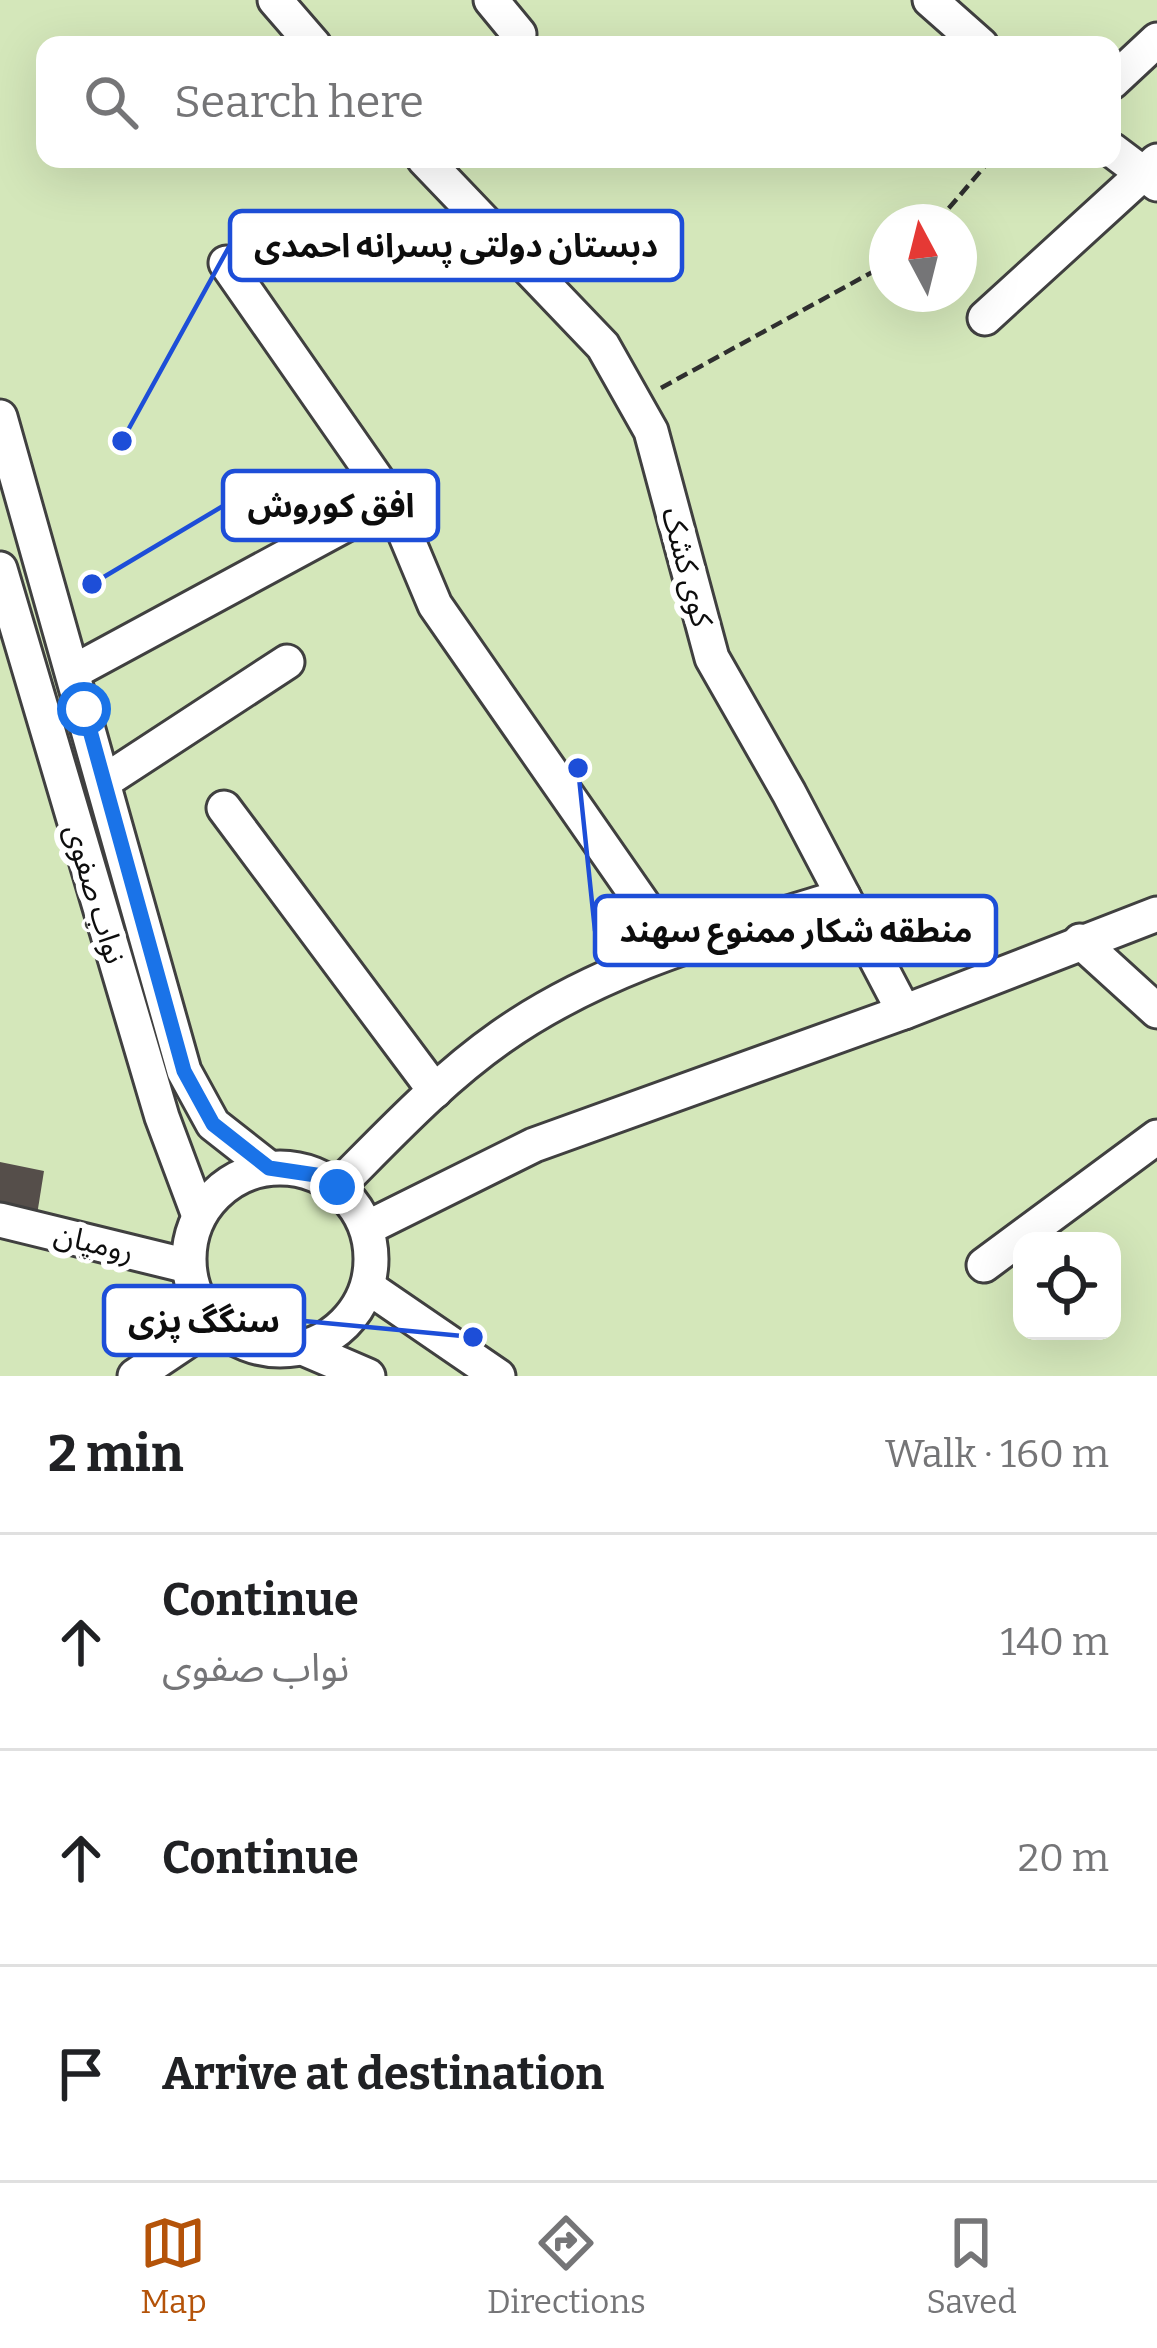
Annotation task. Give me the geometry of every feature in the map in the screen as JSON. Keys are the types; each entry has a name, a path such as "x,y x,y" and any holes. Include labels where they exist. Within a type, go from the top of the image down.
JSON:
{"street":[{"path":"275,0 306,36"},
{"path":"491,0 518,34"},
{"path":"930,0 971,36"},
{"path":"1121,74 1157,40"},
{"path":"985,318 1153,173 1121,155"},
{"name":"کوی کشک","path":"433,168 603,346 635,402 651,431 712,658 904,1012"},
{"path":"226,262 391,500 435,605 674,949"},
{"name":"نواب صفوی","path":"0,417 184,1071 213,1124 269,1168"},
{"path":"74,672 391,500"},
{"name":"نواب صفوی","path":"0,569 162,1117 199,1216"},
{"path":"105,781 287,662"},
{"path":"224,808 435,1091"},
{"path":"337,1187 435,1091 501,1036 577,992 674,949 843,896"},
{"path":"367,1228 534,1144 904,1012 1157,914"},
{"path":"1080,941 1157,1011"},
{"path":"984,1265 1157,1137"},
{"path":"269,1168 316,1175 337,1187 355,1205 367,1228 372,1257 368,1287 353,1314 331,1335 303,1348 279,1351 232,1337 214,1322 196,1296 188,1266 199,1216 217,1193 241,1176 269,1168"},
{"name":"رومیان","path":"0,1220 188,1266"},
{"path":"368,1287 498,1376"},
{"path":"135,1376 214,1322"},
{"path":"303,1348 368,1376"}],"path":[{"path":"953,204 984,168"},
{"path":"635,402 869,274"}],"green space":[{"path":"0,0 1157,0 1157,1376 0,1376"}],"building":[{"path":"0,1162 44,1171 37,1215 0,1207"}],"place":[{"name":"دبستان دولتی پسرانه احمدی","path":"122,441"},
{"name":"افق کوروش","path":"92,584"},
{"name":"منطقه شکار ممنوع سهند","path":"578,768"},
{"name":"سنگگ پزی","path":"473,1337"}],"route":[{"path":"84,709 184,1071 195,1096 213,1124 269,1168 293,1168 337,1187"}]}
